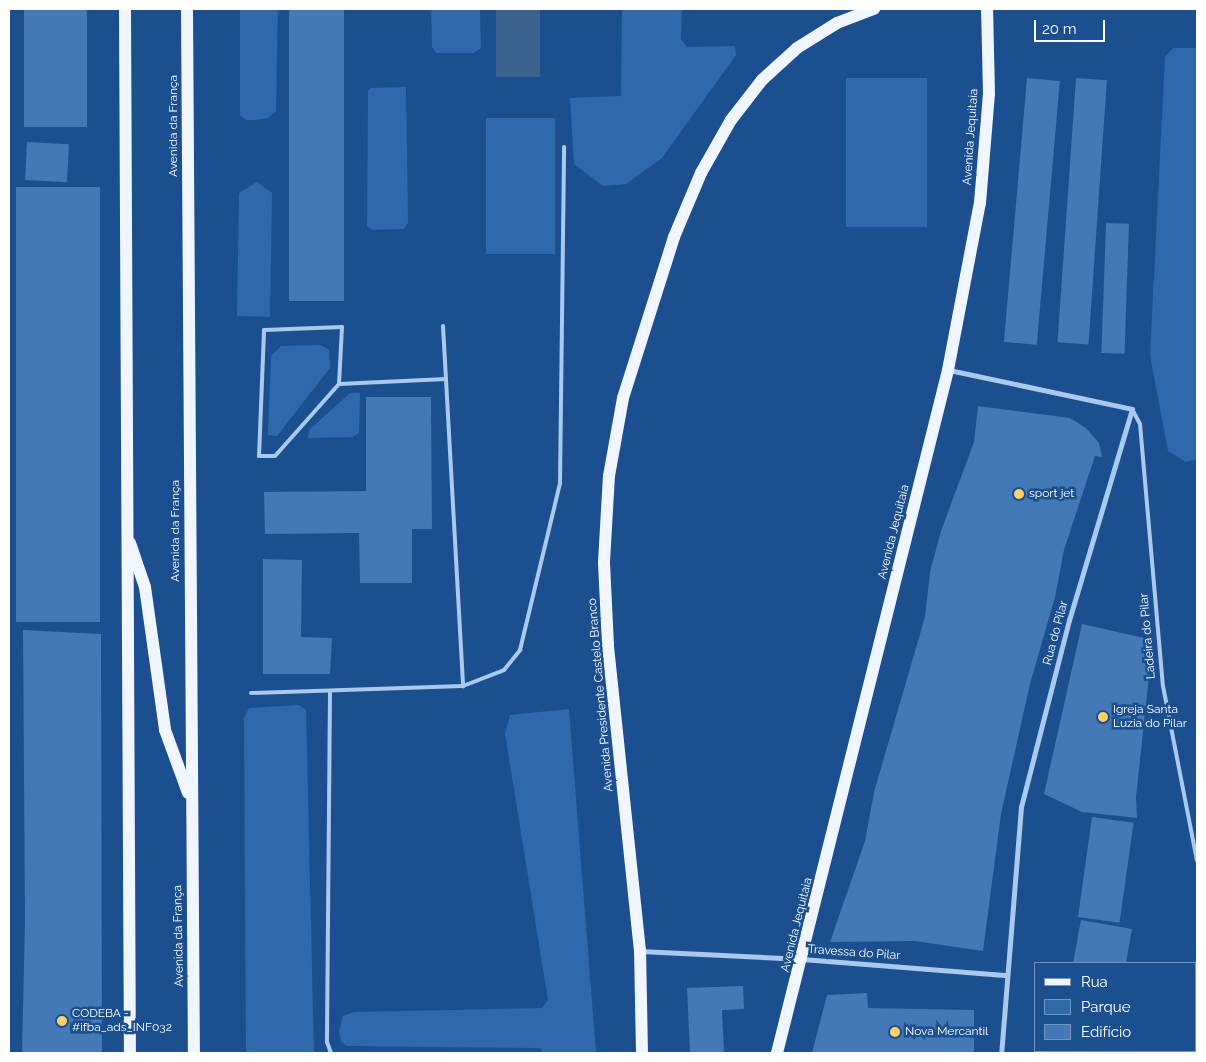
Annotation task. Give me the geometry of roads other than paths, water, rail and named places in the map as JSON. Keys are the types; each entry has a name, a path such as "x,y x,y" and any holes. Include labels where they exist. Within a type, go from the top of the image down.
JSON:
{"main road":[{"path":"125,9 126,532 130,1053"},
{"name":"Avenida da França","path":"187,9 194,1053"},
{"name":"Avenida Presidente Castelo Branco","path":"642,1053 640,951 608,645 604,562 609,476 623,398 674,237 702,173 731,120 762,80 797,48 836,24 874,9"},
{"name":"Avenida Jequitaia","path":"777,1053 948,370 980,204 989,94 987,9"},
{"path":"126,532 144,587 165,730 191,798"}],"street":[{"path":"948,370 1132,409"},
{"name":"Rua do Pilar","path":"1001,1053 1021,807 1069,620 1132,409"},
{"name":"Travessa do Pilar","path":"640,951 802,959 1007,975"}],"lane":[{"path":"251,693 330,692 463,686 504,670 520,650 560,483 564,147"},
{"path":"443,326 463,686"},
{"path":"339,384 342,327 264,330 259,456 275,456 339,384 446,379"},
{"name":"Ladeira do Pilar","path":"1132,409 1140,424 1163,686 1197,861"},
{"path":"330,692 326,1042 331,1053"}],"place":[{"name":"sport jet","path":"1019,494"},
{"name":"Igreja Santa Luzia do Pilar","path":"1103,717"},
{"name":"CODEBA - #ifba_ads_INF032","path":"62,1021"},
{"name":"Nova Mercantil","path":"895,1032"}]}
